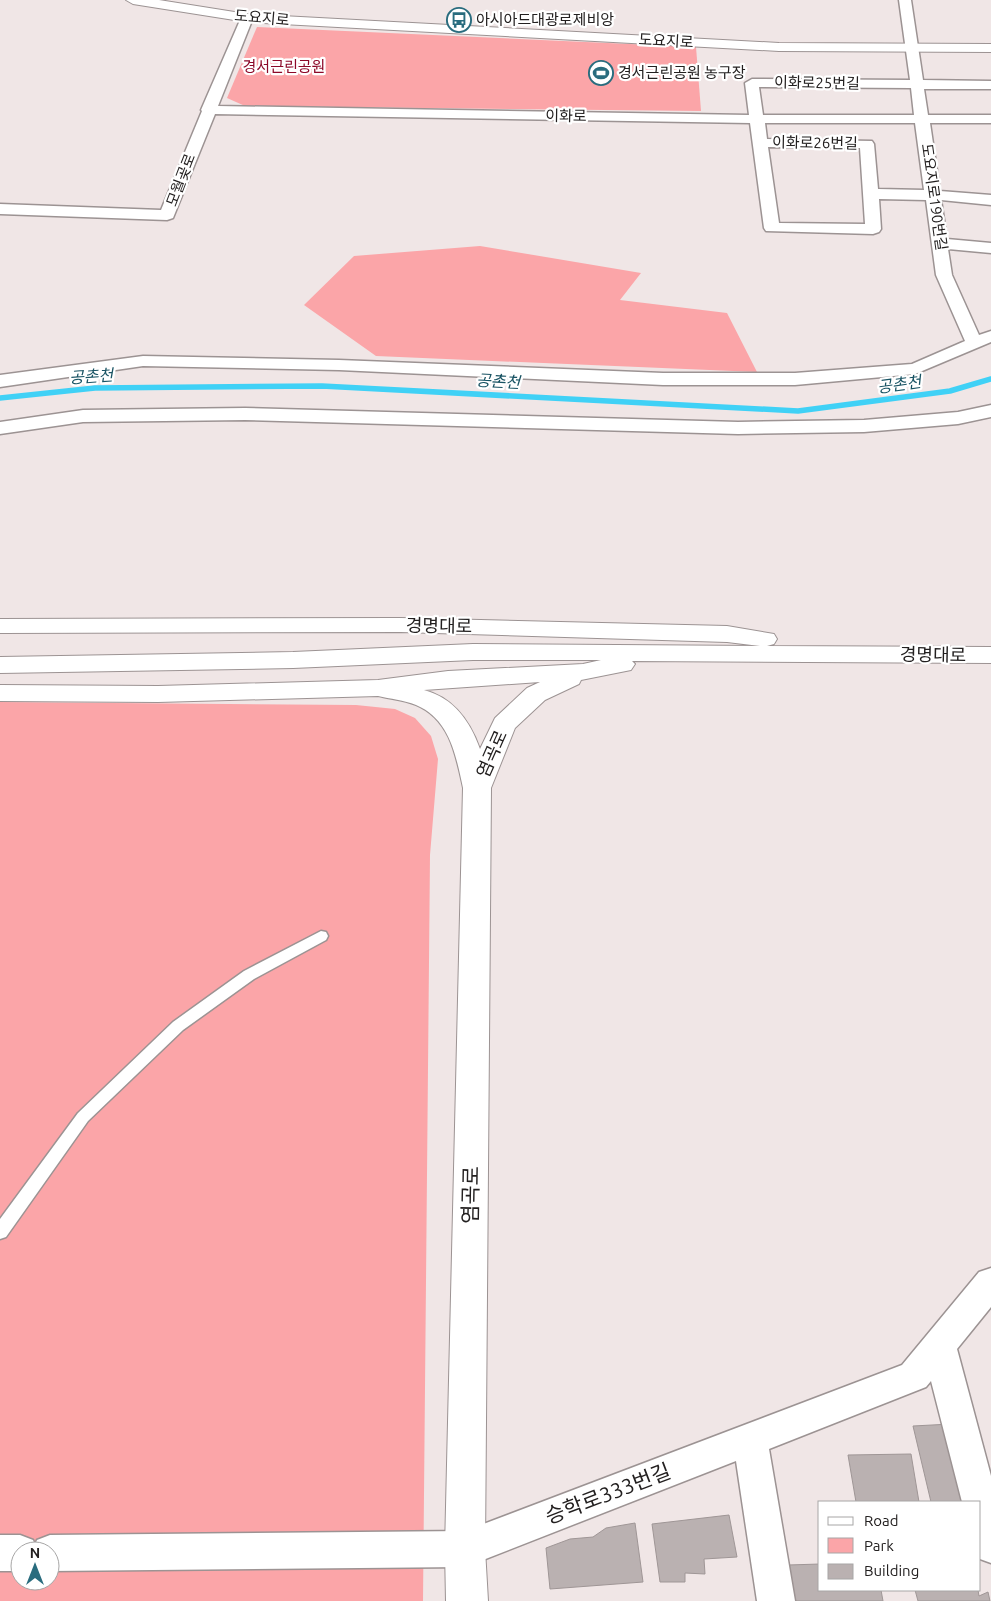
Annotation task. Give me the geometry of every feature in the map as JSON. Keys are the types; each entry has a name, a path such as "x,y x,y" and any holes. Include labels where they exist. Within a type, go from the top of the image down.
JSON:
{"main road":[{"name":"도요지로","path":"133,0 247,18 779,47 991,48"},
{"name":"경명대로","path":"0,626 401,625 727,634 876,654"},
{"name":"경명대로","path":"0,665 293,660 473,652 991,655"},
{"name":"경명대로","path":"0,693 158,694 378,688 448,679 583,672 678,653"},
{"name":"염곡로","path":"477,788 504,724 536,694 583,672"},
{"name":"염곡로","path":"378,688 430,701 449,714 455,722 467,748 477,788 465,1549 468,1601"}],"street":[{"name":"도요지로190번길","path":"905,0 944,275 983,339"},
{"name":"모월곶로","path":"0,209 167,215 208,110 247,18"},
{"name":"이화로25번길","path":"757,119 752,83 918,84"},
{"path":"918,84 991,85"},
{"name":"이화로","path":"208,110 757,119 991,119"},
{"name":"이화로26번길","path":"757,119 760,143 772,228 873,229 867,144 760,143"},
{"path":"870,194 991,200"},
{"path":"940,242 991,248"},
{"path":"0,381 143,360 339,365 663,379 795,380 915,369 983,339"},
{"path":"0,428 83,416 245,414 738,428 864,426 958,418 991,411"},
{"name":"승학로333번길","path":"465,1549 914,1376 991,1282"},
{"path":"939,1346 980,1501"},
{"path":"750,1440 776,1601"},
{"path":"981,1506 991,1545"},
{"path":"60,1553 465,1549"}],"lane":[{"path":"0,1232 83,1117 178,1026 249,975 321,936"}],"green space":[{"name":"경서근린공원","path":"257,27 696,47 701,111 245,106 227,98"},
{"path":"480,246 641,273 620,300 727,313 757,372 376,356 304,305 354,256"},
{"path":"0,702 356,705 395,709 415,718 431,736 438,759 430,855 423,1601 0,1601"}],"building":[{"path":"951,1424 971,1501 931,1501 913,1426"},
{"path":"911,1454 919,1501 856,1501 848,1455"},
{"path":"729,1515 737,1557 704,1559 705,1574 685,1573 685,1582 660,1582 652,1524"},
{"path":"635,1523 643,1582 550,1589 546,1548 570,1539 593,1537 606,1528"},
{"path":"818,1564 818,1591 881,1591 883,1601 794,1601 788,1565"},
{"path":"915,1591 978,1591 979,1596 988,1592 990,1601 918,1601"}],"waterway":[{"name":"공촌천","path":"0,398 95,388 322,386 798,411 950,391 991,379"}],"place":[{"name":"아시아드대광로제비앙","path":"459,20"},
{"name":"경서근린공원 농구장","path":"601,73"}]}
